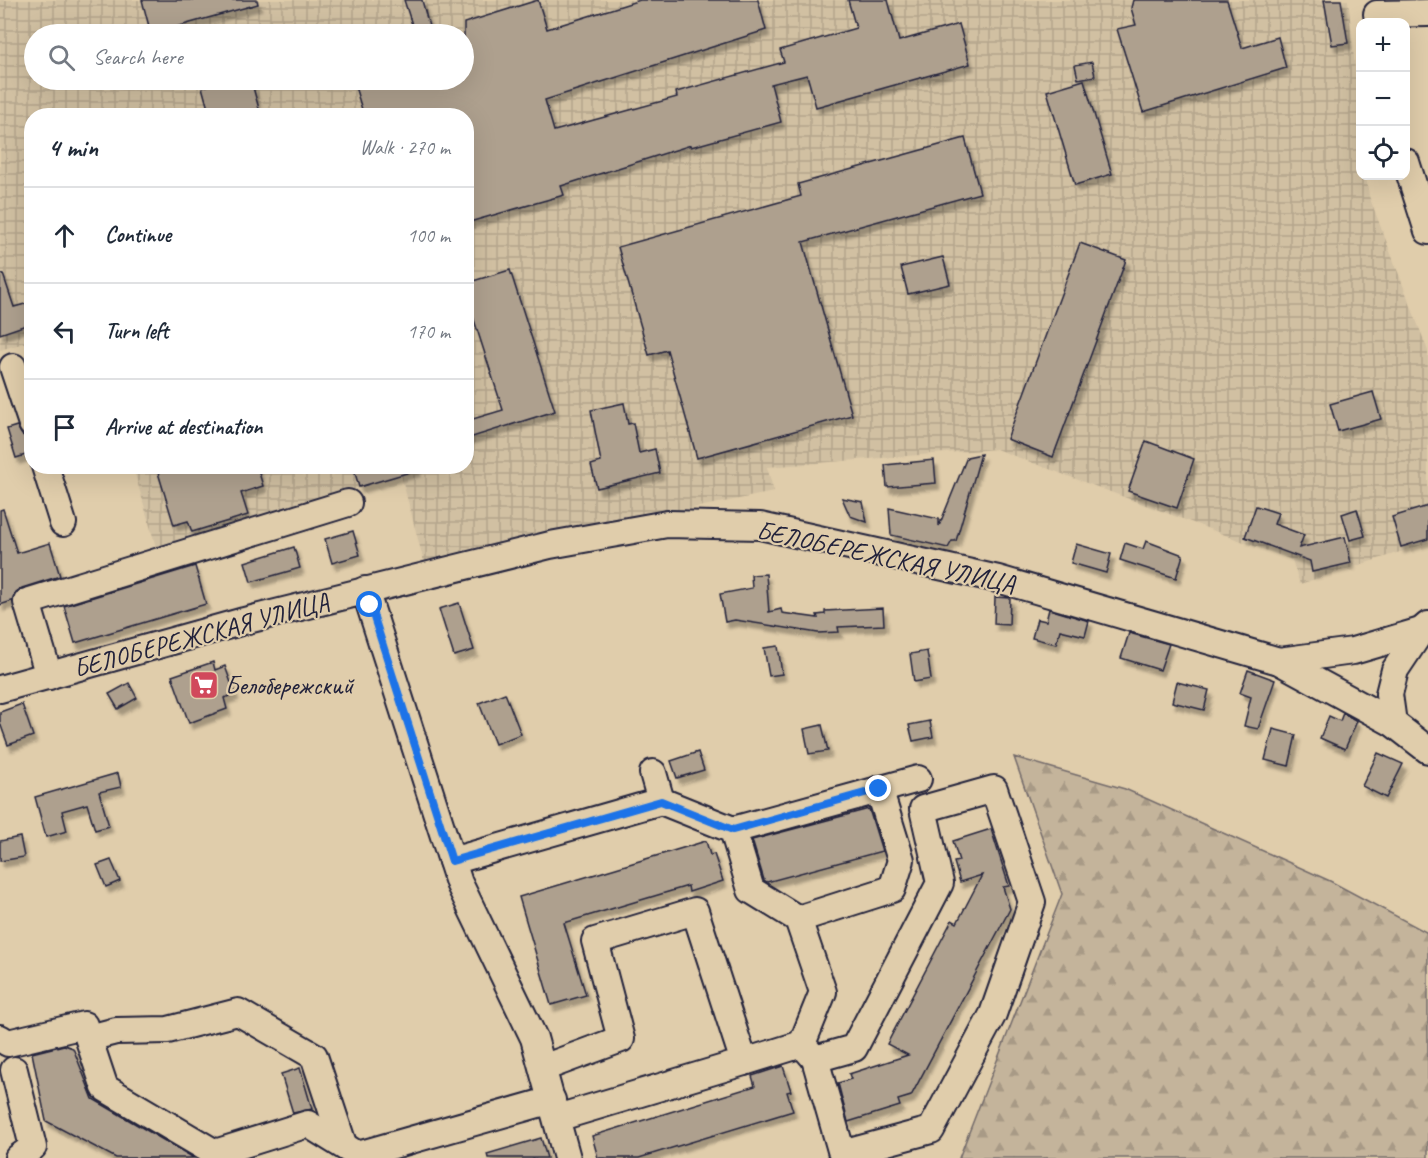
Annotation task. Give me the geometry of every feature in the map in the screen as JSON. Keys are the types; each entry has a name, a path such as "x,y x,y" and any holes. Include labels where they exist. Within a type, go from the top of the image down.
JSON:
{"street":[{"path":"1377,12 1428,13"},
{"path":"1410,175 1428,231"},
{"path":"15,366 24,397"},
{"path":"48,474 63,523"},
{"path":"49,676 27,602 348,503"},
{"name":"БЕЛОБЕРЕЖСКАЯ УЛИЦА","path":"0,689 244,621 550,544 667,524 760,526 999,579 1279,661 1393,723 1428,750"},
{"path":"365,590 459,883 534,1038 567,1158"},
{"path":"1393,723 1389,694 1395,670 1425,628"},
{"name":"БЕЛОБЕРЕЖСКАЯ УЛИЦА","path":"1279,661 1353,651 1425,628"},
{"path":"653,773 661,801"},
{"path":"452,861 661,801 733,830 918,779"},
{"path":"798,919 892,889 901,860 879,789"},
{"path":"0,1038 8,1043 81,1025 86,1027 105,1088 214,1153 308,1124 353,1152 555,1109 744,1062 808,1052 854,1048 940,883 923,809 994,789 1032,902 993,1014 931,1130 836,1156 808,1052 823,992 798,919 751,890 733,830"},
{"path":"543,1068 621,1039 595,941 695,911 744,1062"},
{"path":"89,1038 116,1031 168,1030 238,1012 314,1056 353,1152"},
{"path":"14,1070 33,1147 18,1158"}],"shaded area":[{"path":"0,0 1348,0 1356,79 1356,180 1367,180 1369,196 1428,351 1428,543 1300,584 1292,560 996,449 767,467 774,492 424,562 401,475 156,547 135,474 474,474 474,108 24,108 24,343 0,350"}],"green space":[{"path":"1014,757 1125,789 1330,881 1426,932 1428,935 1428,1158 959,1158 1062,894"}],"building":[{"path":"142,0 257,0 258,4 187,24 148,24"},
{"path":"404,0 422,0 428,24 412,24"},
{"path":"538,0 547,29 640,0 758,0 766,30 545,100 554,131 677,97 676,92 784,62 780,50 856,28 848,0 888,0 899,41 959,24 970,64 816,107 807,75 771,84 781,122 691,147 691,145 561,186 564,195 474,221 474,108 362,108 356,90 474,90 474,24 464,23"},
{"path":"1133,0 1227,0 1242,48 1278,37 1286,68 1143,112 1117,29 1136,25 1131,8"},
{"path":"1324,0 1341,0 1348,43 1332,45"},
{"path":"1092,62 1095,76 1078,79 1075,65"},
{"path":"1084,80 1112,174 1075,185 1047,91"},
{"path":"203,90 254,90 259,108 208,108"},
{"path":"965,138 980,193 803,242 852,415 697,458 667,350 649,355 618,247 801,196 798,184"},
{"path":"1080,243 1126,260 1053,457 1007,439"},
{"path":"943,257 950,284 908,294 901,267"},
{"path":"510,270 555,411 474,436 474,419 503,410 474,320 474,281"},
{"path":"0,274 3,274 14,307 24,304 24,326 0,334"},
{"path":"1373,392 1381,419 1338,431 1330,404"},
{"path":"624,403 628,424 633,423 639,453 655,449 660,473 597,488 591,465 601,462 591,410"},
{"path":"17,426 24,436 24,456 16,458 7,429"},
{"path":"1146,441 1194,459 1177,508 1128,491"},
{"path":"981,454 956,541 952,541 948,548 891,535 889,508 939,519 939,526 967,457"},
{"path":"934,460 936,483 887,487 885,465"},
{"path":"158,474 259,474 263,486 241,493 248,515 192,532 188,521 174,525"},
{"path":"355,474 403,474 359,487"},
{"path":"842,498 863,502 867,522 850,516"},
{"path":"1256,506 1278,513 1274,524 1304,535 1299,548 1345,537 1351,563 1312,572 1310,561 1245,537"},
{"path":"1428,506 1428,539 1401,547 1392,517"},
{"path":"3,509 17,553 50,543 60,576 22,588 16,592 12,601 0,605 0,510"},
{"path":"1357,509 1365,536 1350,540 1342,514"},
{"path":"353,531 360,555 332,563 325,539"},
{"path":"1146,541 1183,555 1176,578 1120,560 1125,543 1143,549"},
{"path":"1076,544 1111,554 1106,573 1071,563"},
{"path":"294,547 300,568 251,582 245,562"},
{"path":"195,566 206,604 75,643 64,606"},
{"path":"766,574 769,612 781,609 782,613 818,618 817,615 825,614 825,611 883,608 884,625 838,627 839,632 818,633 735,620 725,622 720,594 752,588 751,575"},
{"path":"995,597 1010,598 1009,625 994,624"},
{"path":"459,603 474,650 454,656 439,609"},
{"path":"1049,609 1089,621 1085,636 1060,630 1056,644 1032,638 1037,619 1046,621"},
{"path":"1129,633 1169,644 1160,670 1121,658"},
{"path":"778,646 782,674 769,676 764,648"},
{"path":"927,651 931,679 914,682 910,654"},
{"name":"Белобережский","path":"213,662 215,670 225,666 235,694 224,698 227,709 189,723 172,676"},
{"path":"1248,670 1275,680 1258,729 1244,726 1251,697 1240,693"},
{"path":"1177,682 1209,690 1204,710 1172,702"},
{"path":"129,683 137,698 118,709 109,694"},
{"path":"505,693 521,734 495,744 479,703"},
{"path":"22,704 33,736 8,745 0,723 0,712"},
{"path":"1343,713 1357,721 1345,749 1320,738 1329,716 1340,721"},
{"path":"930,721 933,737 913,741 909,725"},
{"path":"822,725 828,751 809,754 804,729"},
{"path":"1273,729 1296,735 1289,766 1265,760"},
{"path":"698,752 704,770 677,778 671,761"},
{"path":"1378,753 1403,764 1386,798 1362,786"},
{"path":"118,773 121,787 99,792 109,826 95,830 87,804 62,811 67,831 46,837 35,797"},
{"path":"869,809 882,851 767,882 764,880 752,840"},
{"path":"991,829 1009,886 1003,887 1010,909 911,1096 898,1100 900,1106 848,1122 838,1083 851,1079 849,1074 908,1055 887,1044 952,920 957,923 982,875 960,882 954,862 959,861 953,841"},
{"path":"20,837 24,857 0,861 0,841"},
{"path":"706,841 710,855 714,854 723,881 689,892 688,886 564,923 586,995 551,1005 519,897"},
{"path":"111,860 120,881 106,887 97,865"},
{"path":"64,1045 73,1048 93,1099 194,1158 116,1158 46,1121 32,1053"},
{"path":"783,1066 791,1091 787,1092 793,1111 639,1158 598,1158 592,1136 755,1086 752,1076"},
{"path":"300,1068 312,1109 293,1113 281,1074"},
{"path":"541,1138 547,1158 488,1158 487,1154"}],"place":[{"name":"Белобережский","path":"204,685"}],"route":[{"path":"370,605 452,861 661,801 733,830 879,789"}]}
